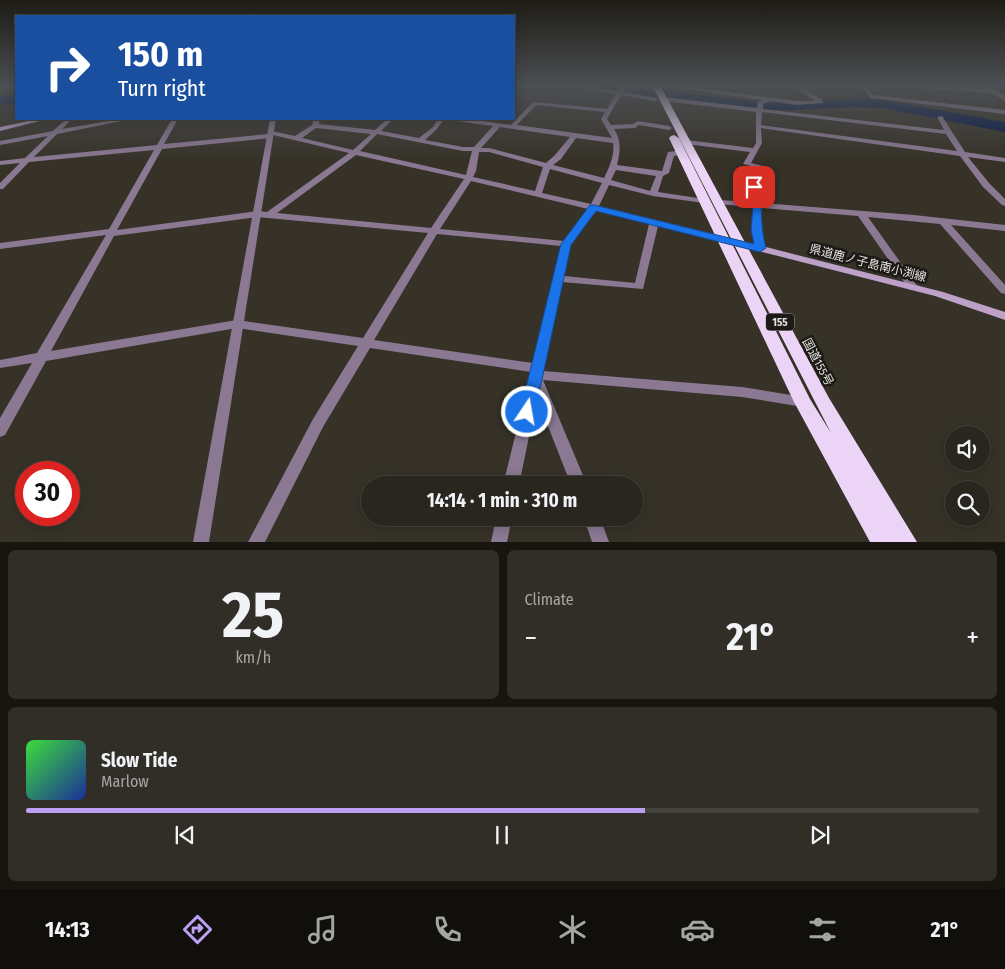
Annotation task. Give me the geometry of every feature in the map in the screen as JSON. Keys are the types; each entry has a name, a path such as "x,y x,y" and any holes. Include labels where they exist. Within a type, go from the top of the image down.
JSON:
{"highway":[{"name":"国道155号","path":"663,110 668,128 684,147"},
{"name":"国道155号","path":"666,110 711,202 723,239 803,402 883,542"},
{"name":"国道155号","path":"711,202 739,243 823,403 906,542"}],"main road":[{"path":"0,128 40,120"},
{"name":"県道鹿ノ子島南小渕線","path":"723,239 913,288 1005,316"}],"street":[{"path":"513,126 528,110"},
{"path":"513,476 566,244 594,208 613,167 617,148 616,141 611,127 604,119 608,111 602,110"},
{"path":"760,110 759,143 747,164 763,167 754,187 758,206 756,230 760,248"},
{"path":"785,110 948,132"},
{"path":"991,110 1005,112"},
{"path":"940,116 948,132 993,194 1005,203"},
{"path":"0,187 68,120"},
{"path":"0,143 124,120"},
{"path":"0,431 175,120"},
{"path":"202,542 237,324 263,214 273,120"},
{"path":"263,214 354,153 389,120"},
{"path":"421,140 439,120"},
{"path":"463,120 616,141"},
{"path":"296,139 316,122 421,140 463,150 489,150 653,194 711,202 1005,228"},
{"path":"611,127 635,126 638,123 668,128"},
{"path":"256,542 318,423 434,231 468,179 472,171 476,149 498,125"},
{"path":"758,126 1005,160"},
{"path":"0,163 270,135 296,139 538,194 723,239"},
{"path":"538,194 547,166 558,157 575,135"},
{"path":"613,167 660,174 665,173 671,154 684,147 754,150"},
{"path":"653,194 660,174"},
{"path":"0,246 263,214 566,244"},
{"path":"862,215 913,288"},
{"path":"942,221 1005,291"},
{"path":"558,279 639,287 654,222"},
{"path":"0,364 237,324 367,343 536,372 742,392 803,402"},
{"path":"536,372 576,476"},
{"path":"498,542 502,526"},
{"path":"595,526 601,542"}],"waterway":[{"path":"916,110 1005,127"}],"route":[{"path":"527,412 566,244 594,208 760,248 756,230 758,206 754,195 754,187"}]}
